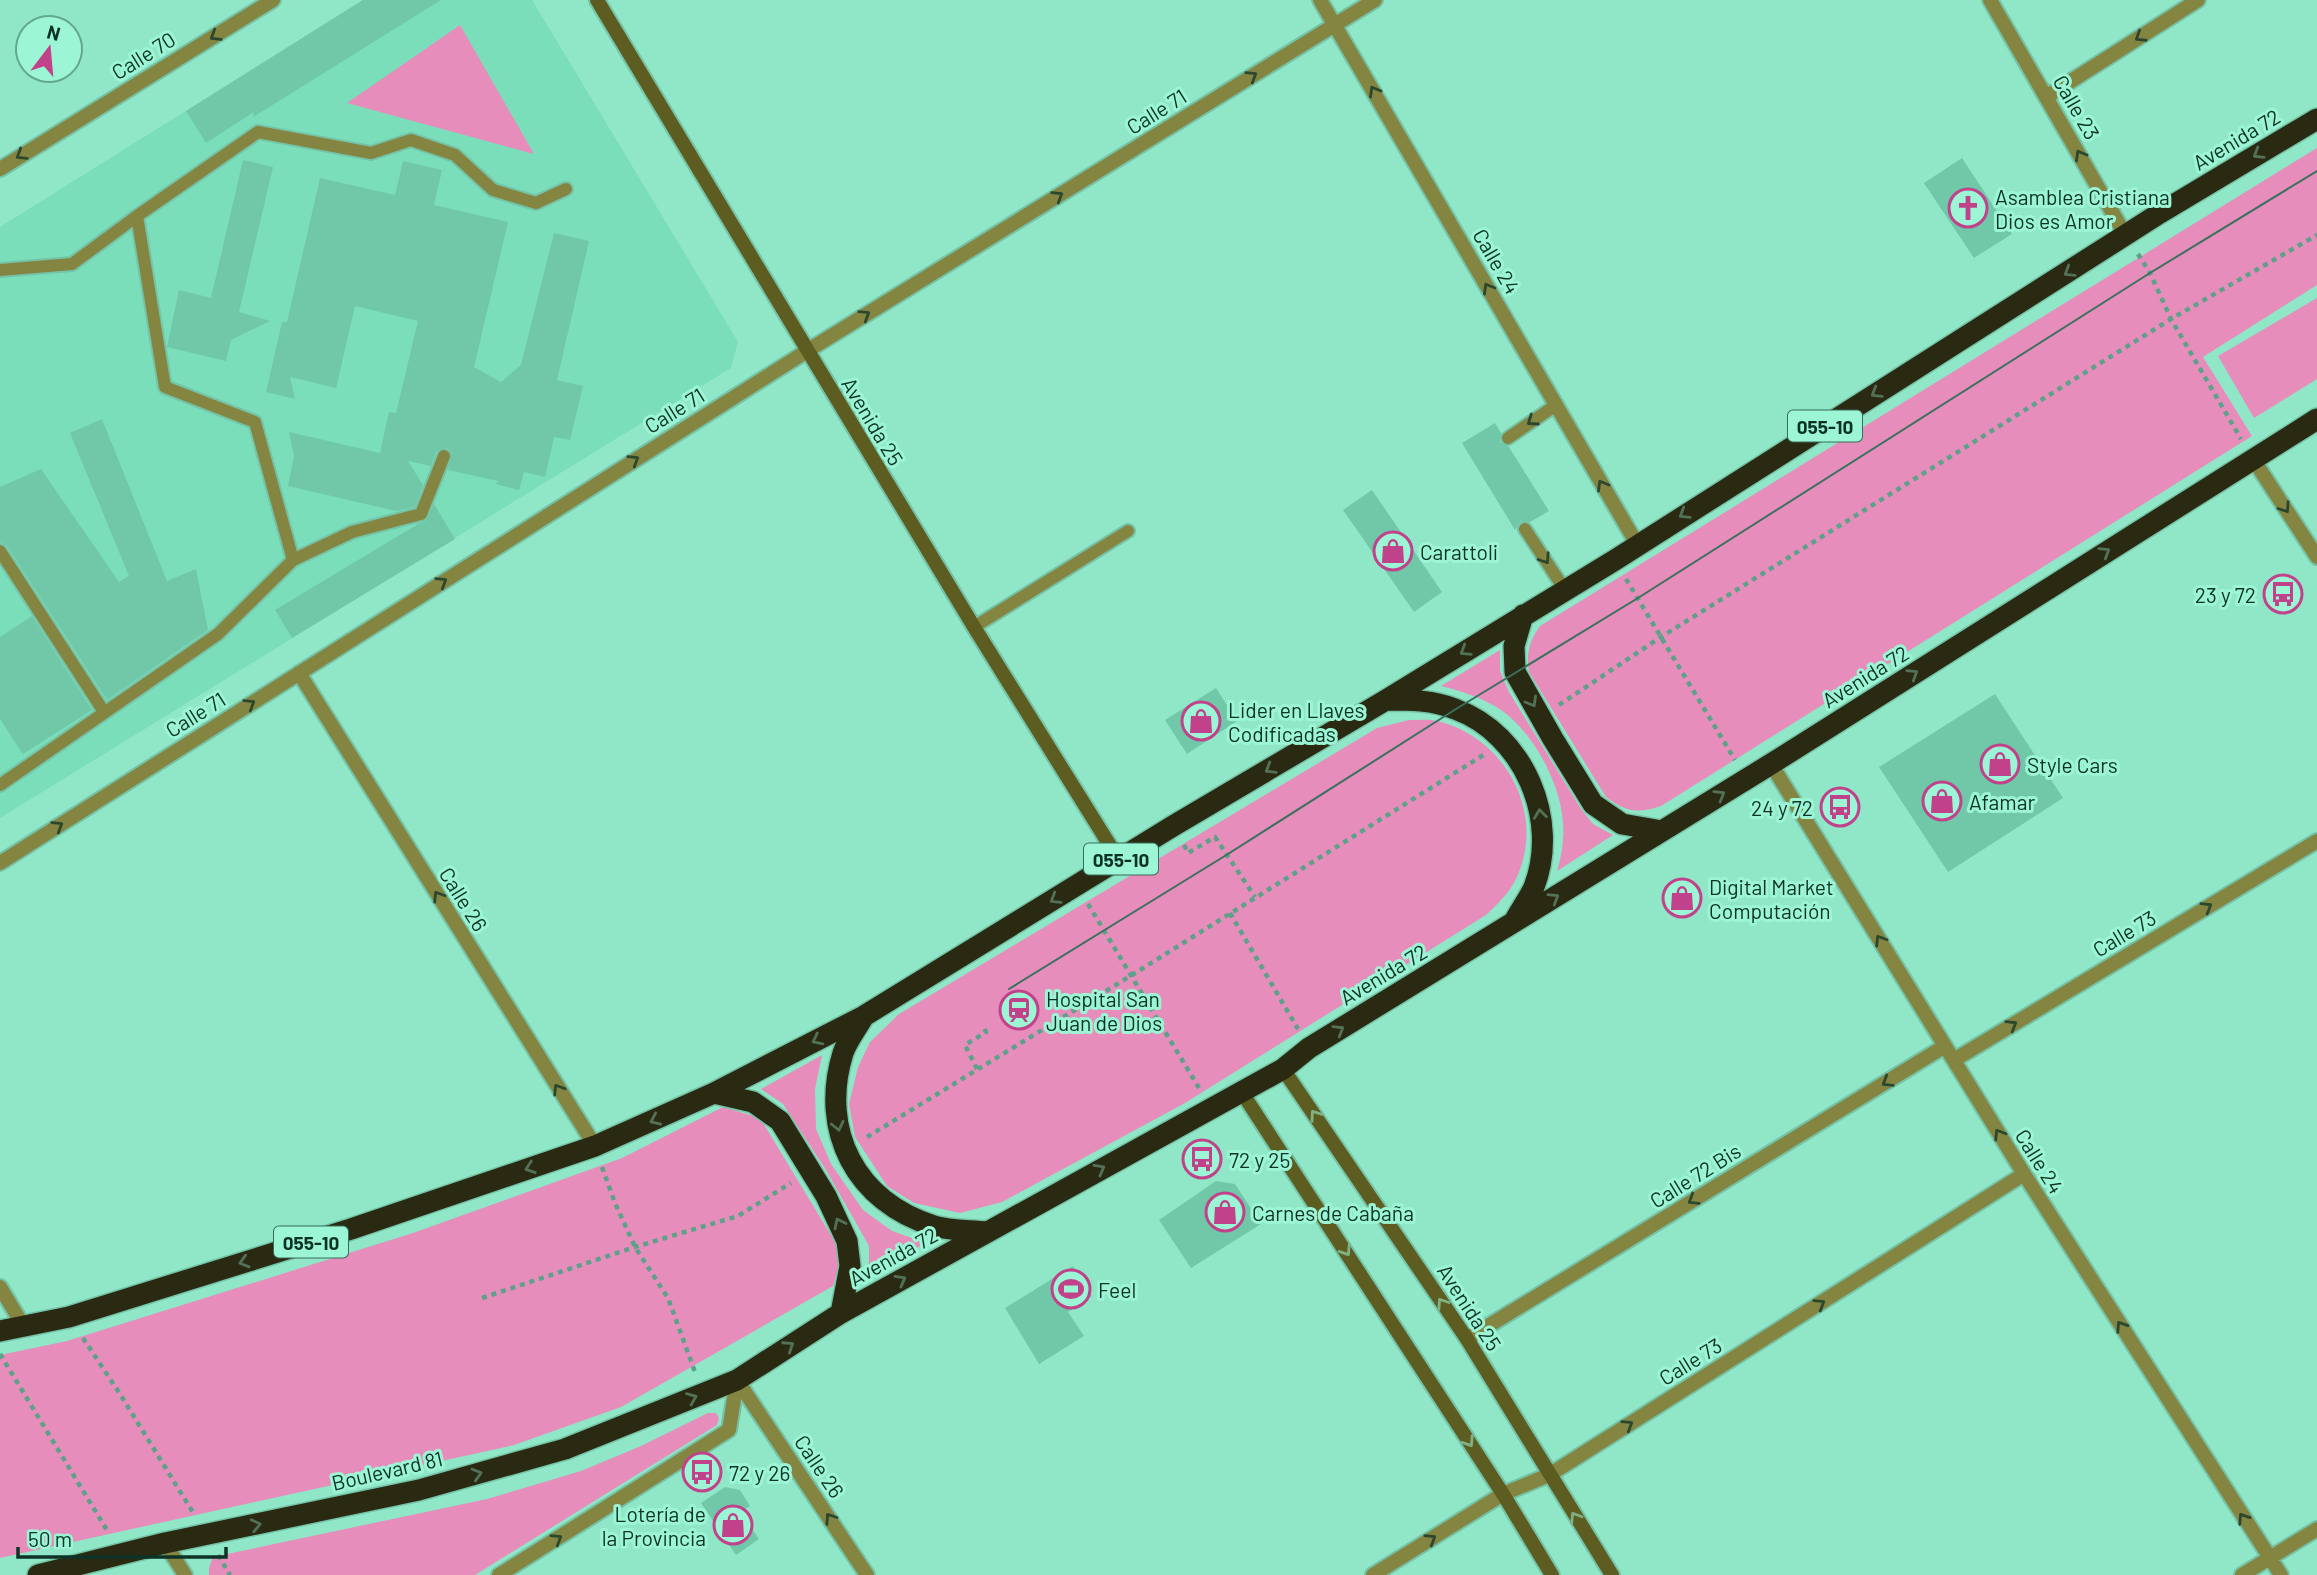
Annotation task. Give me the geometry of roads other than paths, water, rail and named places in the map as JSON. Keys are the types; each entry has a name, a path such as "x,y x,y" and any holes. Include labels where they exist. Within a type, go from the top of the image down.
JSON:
{"highway":[{"name":"Avenida 72","path":"595,1146 715,1093 864,1016 1615,560 2160,213 2317,119"},
{"name":"Avenida 72","path":"737,1380 841,1313 1283,1069 1309,1048 1772,764 2317,419"},
{"path":"1523,615 1514,646 1515,672 1594,804 1622,824 1662,831"},
{"path":"1386,700 1422,700 1456,709 1482,722 1504,741 1520,761 1538,801 1543,844 1534,887 1512,925"},
{"path":"864,1016 843,1051 834,1091 836,1121 845,1151 858,1176 892,1208 935,1227 987,1231"},
{"path":"715,1093 753,1102 780,1121 826,1196 847,1241 850,1266 841,1313"},
{"name":"055-10","path":"0,1331 69,1317 351,1229 595,1146"},
{"name":"Boulevard 81","path":"38,1575 165,1544 419,1490 565,1449 737,1380"}],"main road":[{"name":"Avenida 25","path":"597,0 974,627 1119,860"},
{"name":"Avenida 25","path":"1283,1069 1467,1339 1612,1575"},
{"path":"1241,1091 1503,1494 1552,1575"}],"street":[{"name":"Calle 70","path":"0,169 273,0"},
{"name":"Calle 24","path":"1320,0 1637,544"},
{"name":"Calle 71","path":"0,863 807,351 1375,0"},
{"name":"Calle 23","path":"1990,0 2126,236"},
{"path":"2046,97 2198,0"},
{"path":"2252,460 2317,557"},
{"name":"Calle 26","path":"299,673 595,1146"},
{"name":"Calle 24","path":"1772,764 2024,1174 2281,1575"},
{"name":"Calle 73","path":"1954,1060 2317,841"},
{"name":"Calle 72 Bis","path":"1467,1339 1945,1046"},
{"name":"Calle 73","path":"1373,1575 1503,1494 1549,1475 2024,1174"},
{"path":"0,1287 24,1327"},
{"path":"499,1575 729,1430 737,1380"},
{"name":"Calle 26","path":"737,1380 867,1575"},
{"path":"2242,1575 2317,1529"},
{"path":"165,1544 185,1575"}],"lane":[{"path":"0,270 72,264 258,132 371,153 411,139 455,155 494,190 536,203 566,189"},
{"path":"137,216 165,387 255,422 293,559"},
{"path":"1508,438 1556,404"},
{"path":"1,783 218,634 293,559 352,532 421,514 444,456"},
{"path":"1525,529 1565,590"},
{"path":"974,627 1128,531"},
{"path":"0,551 104,712"}],"tram line":[{"path":"1009,989 2317,171"}],"place":[{"name":"Asamblea Cristiana Dios es Amor","path":"1968,208"},
{"name":"Carattoli","path":"1393,551"},
{"name":"23 y 72","path":"2283,594"},
{"name":"Lider en Llaves Codificadas","path":"1201,721"},
{"name":"Style Cars","path":"2000,764"},
{"name":"Afamar","path":"1942,801"},
{"name":"24 y 72","path":"1840,807"},
{"name":"Digital Market Computación","path":"1682,898"},
{"name":"Hospital San Juan de Dios","path":"1019,1010"},
{"name":"72 y 25","path":"1202,1159"},
{"name":"Carnes de Cabaña","path":"1225,1212"},
{"name":"Feel","path":"1071,1289"},
{"name":"72 y 26","path":"702,1472"},
{"name":"Lotería de la Provincia","path":"733,1525"}]}
